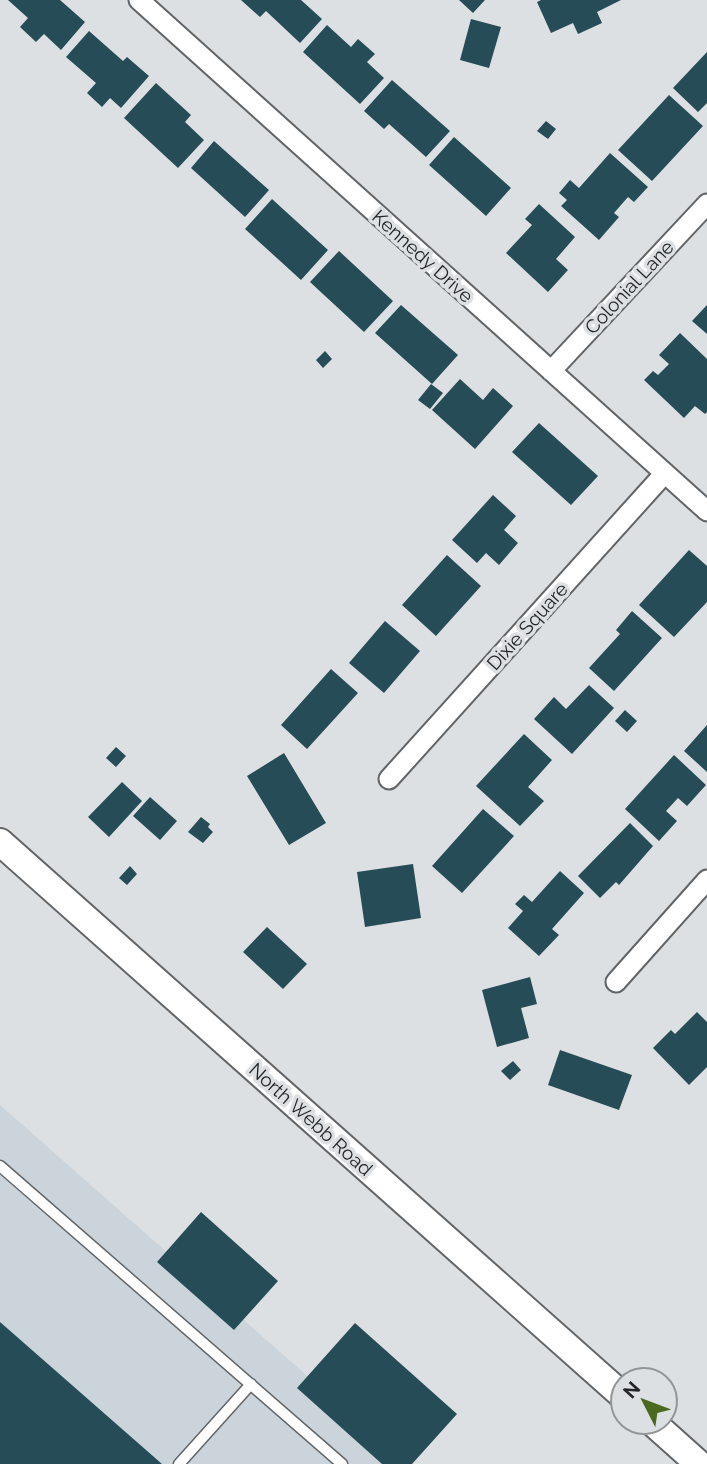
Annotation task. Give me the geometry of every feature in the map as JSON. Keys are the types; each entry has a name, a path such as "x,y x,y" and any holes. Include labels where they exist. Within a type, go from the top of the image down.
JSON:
{"main road":[{"name":"North Webb Road","path":"0,842 609,1384"},
{"path":"668,1436 699,1464"}],"street":[{"name":"Kennedy Drive","path":"139,0 707,511"},
{"name":"Colonial Lane","path":"551,371 707,204"},
{"name":"Dixie Square","path":"389,779 665,473"},
{"path":"616,982 707,880"}],"lane":[{"path":"0,1166 342,1464"},
{"path":"179,1464 251,1384"}],"shaded area":[{"path":"0,1105 407,1464 0,1464"}],"building":[{"path":"8,0 60,0 85,22 61,50 44,34 36,42 20,27 28,18"},
{"path":"241,0 301,0 322,19 300,43 266,11 260,17"},
{"path":"459,0 485,0 473,13"},
{"path":"621,0 597,12 602,23 578,34 573,23 551,33 537,2"},
{"path":"471,19 501,27 489,68 460,60"},
{"path":"327,25 351,47 358,39 375,54 367,62 384,78 360,104 303,52"},
{"path":"89,31 123,61 127,57 149,76 121,108 110,98 102,107 87,93 96,83 66,57"},
{"path":"707,52 707,103 698,112 673,88"},
{"path":"392,80 450,131 426,157 389,124 384,129 364,111"},
{"path":"156,83 191,115 185,122 204,140 178,168 124,118"},
{"path":"669,95 703,126 652,181 618,150"},
{"path":"546,121 556,129 548,139 537,131"},
{"path":"454,137 511,188 486,216 429,165"},
{"path":"214,141 269,190 245,217 191,168"},
{"path":"610,153 648,187 634,202 628,197 614,213 619,217 599,240 561,206 567,200 559,193 570,180 579,188"},
{"path":"272,199 328,250 301,280 245,229"},
{"path":"539,204 575,237 556,259 568,270 548,292 506,253 532,225 525,219"},
{"path":"339,251 393,301 364,332 310,282"},
{"path":"401,305 458,355 432,384 375,333"},
{"path":"707,305 707,334 692,321"},
{"path":"680,333 707,359 707,412 705,414 695,406 684,418 644,380 653,371 658,375 669,364 659,355"},
{"path":"325,351 332,359 323,368 316,360"},
{"path":"460,379 483,400 493,388 513,406 475,449 432,410"},
{"path":"431,384 443,393 430,409 418,400"},
{"path":"539,423 598,476 571,505 512,452"},
{"path":"493,495 516,516 504,530 518,543 499,565 486,553 477,563 452,540"},
{"path":"689,550 707,566 707,602 674,637 639,605"},
{"path":"447,555 481,586 436,636 402,605"},
{"path":"632,611 662,638 614,691 589,668 620,634 616,630"},
{"path":"385,621 420,651 384,693 349,663"},
{"path":"331,669 358,693 307,749 281,725"},
{"path":"589,685 614,708 572,754 534,719 554,697 566,709"},
{"path":"625,710 637,721 627,732 615,721"},
{"path":"707,725 707,772 684,751"},
{"path":"524,734 552,760 528,787 544,801 520,826 476,786"},
{"path":"116,747 126,756 116,767 106,758"},
{"path":"284,753 326,823 289,845 247,776"},
{"path":"674,755 706,785 687,806 678,798 666,811 677,821 659,841 625,809"},
{"path":"122,782 142,801 109,837 88,817"},
{"path":"150,797 177,821 160,840 133,816"},
{"path":"483,809 514,836 462,893 432,866"},
{"path":"201,817 210,824 208,827 213,832 203,843 188,832"},
{"path":"630,823 653,846 619,885 616,882 600,898 578,876"},
{"path":"413,864 421,918 365,927 357,872"},
{"path":"130,866 137,874 127,885 119,878"},
{"path":"560,871 584,893 552,929 559,935 539,956 508,928 523,911 515,904 524,895 532,902"},
{"path":"267,927 307,964 283,989 243,952"},
{"path":"530,977 537,1004 521,1008 529,1038 497,1047 482,990"},
{"path":"697,1012 707,1022 707,1067 689,1085 653,1048 671,1030 675,1034"},
{"path":"560,1050 632,1075 619,1110 548,1085"},
{"path":"513,1061 521,1070 510,1080 501,1071"},
{"path":"201,1212 278,1281 234,1330 157,1262"},
{"path":"0,1322 162,1464 0,1464"},
{"path":"355,1323 457,1414 412,1464 382,1464 297,1388"}]}
